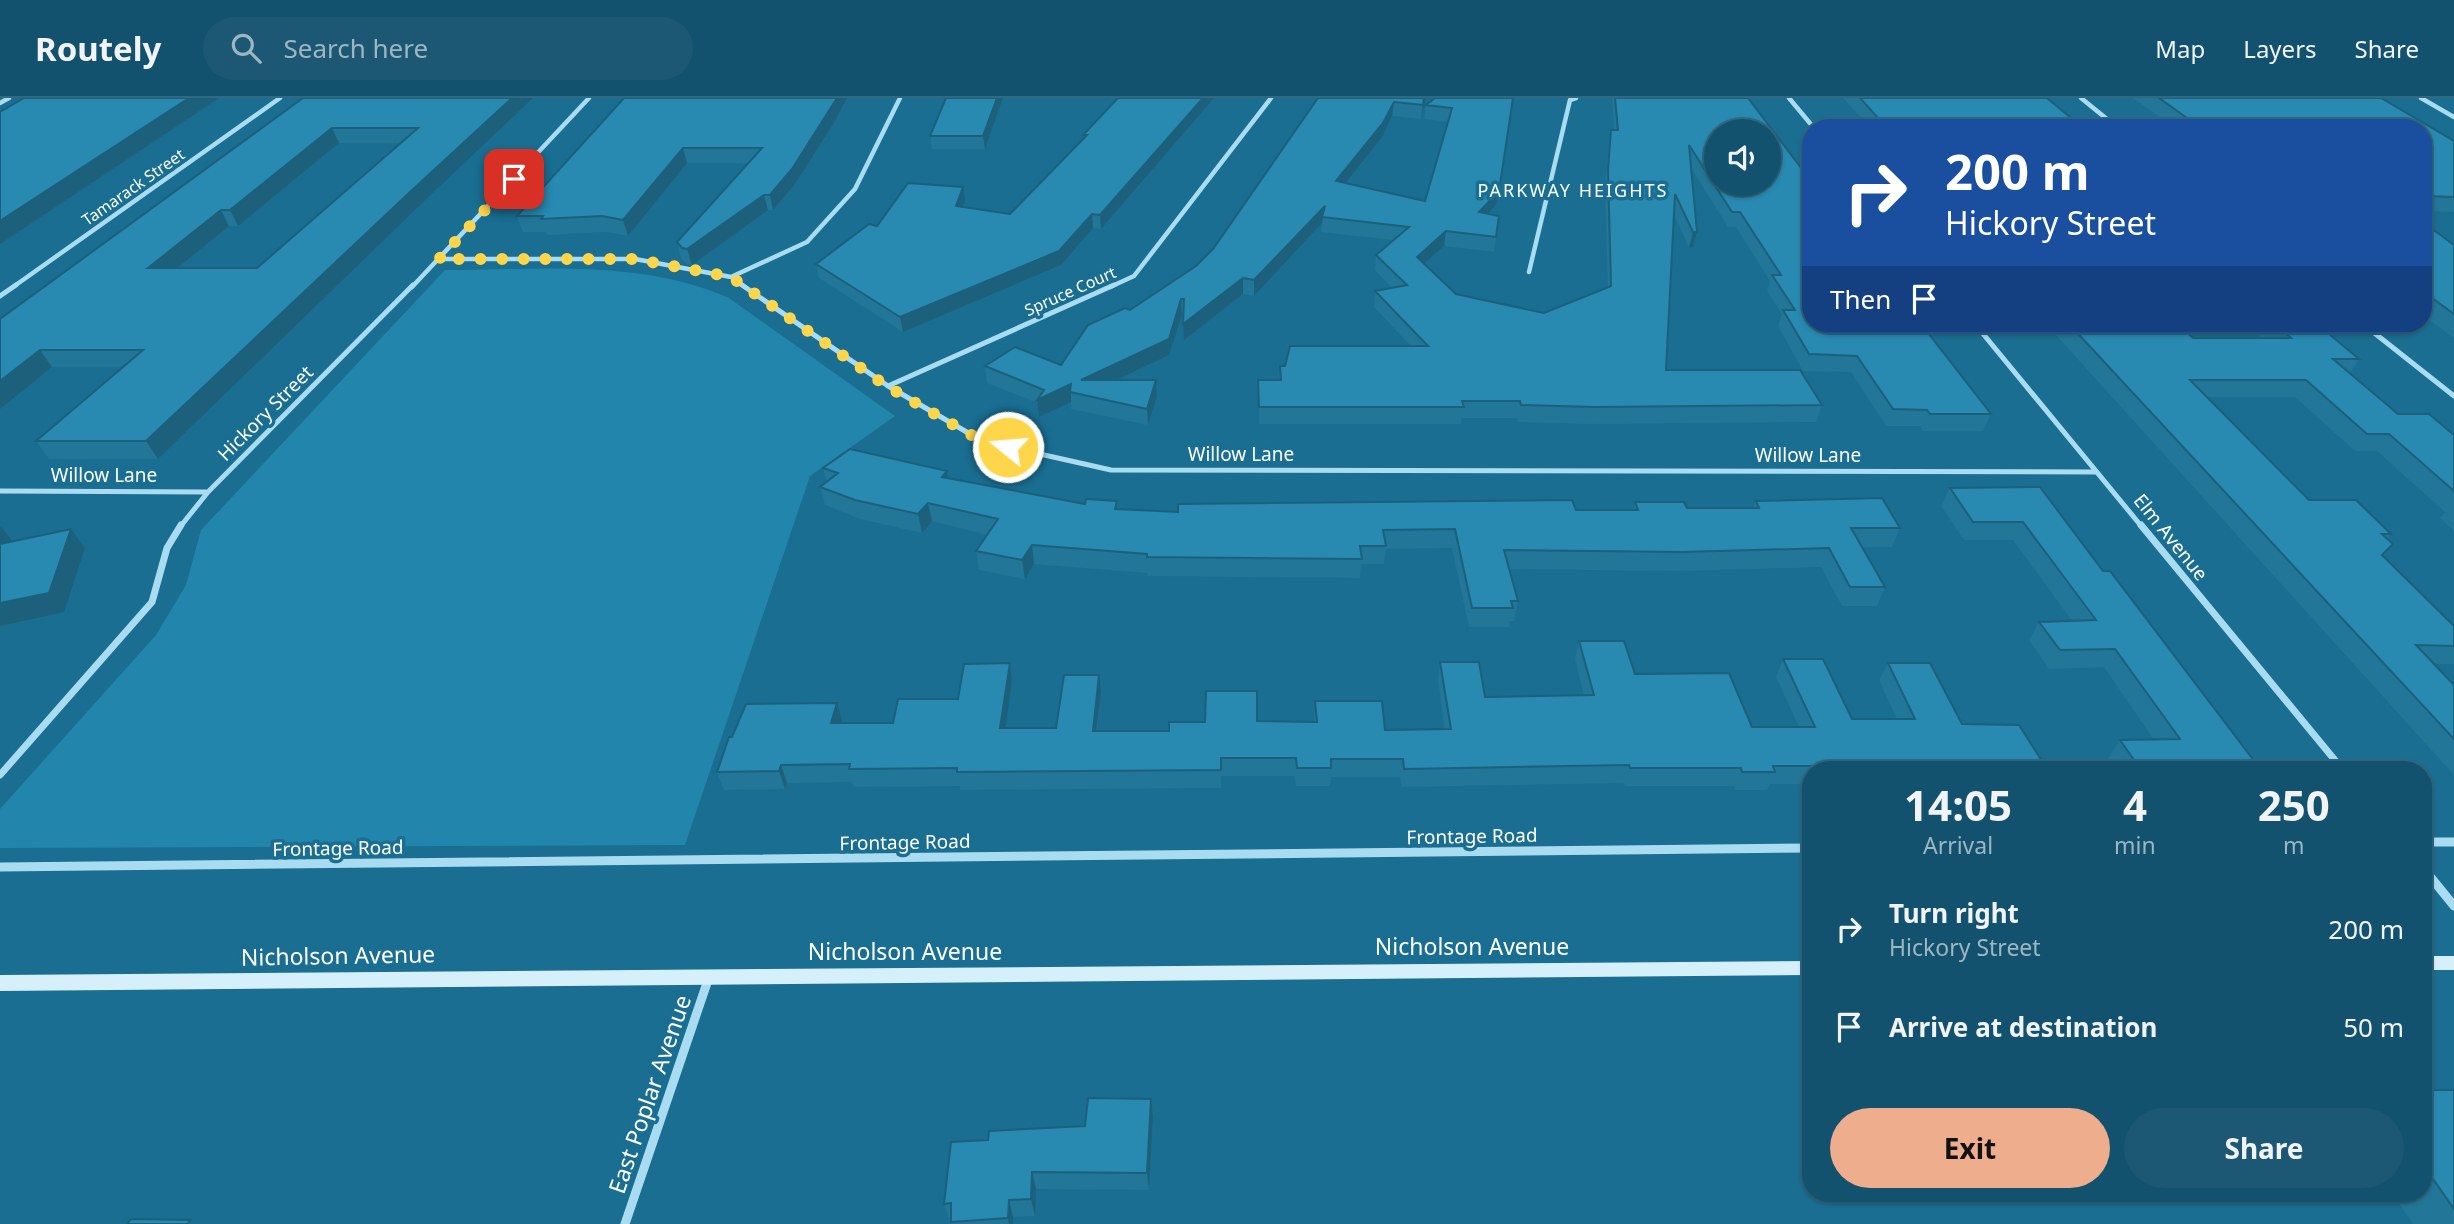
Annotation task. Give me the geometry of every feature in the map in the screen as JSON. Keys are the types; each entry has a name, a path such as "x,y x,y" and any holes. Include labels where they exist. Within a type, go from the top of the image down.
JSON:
{"main road":[{"path":"2432,963 2454,963"},
{"name":"Nicholson Avenue","path":"0,983 1802,968"}],"street":[{"path":"0,103 9,98"},
{"name":"Tamarack Street","path":"0,296 280,98"},
{"name":"Hickory Street","path":"0,775 152,602 167,548 184,520 208,492 439,259 589,98"},
{"path":"731,277 807,242 855,190 900,98"},
{"name":"Spruce Court","path":"888,387 1134,276 1271,98"},
{"path":"1529,272 1570,100 1576,98"},
{"path":"1789,98 1806,119"},
{"path":"2081,98 2107,119"},
{"path":"2421,98 2454,117"},
{"name":"Willow Lane","path":"439,259 635,259 731,277 888,387 982,441 1111,470 2097,472"},
{"name":"Elm Avenue","path":"1982,333 2336,761"},
{"path":"2374,333 2454,396"},
{"name":"Willow Lane","path":"0,491 208,492"},
{"path":"2432,842 2454,842"},
{"name":"Frontage Road","path":"0,867 1802,848"},
{"path":"2432,879 2454,906"},
{"name":"East Poplar Avenue","path":"625,1224 709,977"}],"shaded area":[{"path":"589,269 660,277 695,286 729,298 895,416 810,476 685,845 0,848 0,809 156,635 186,585 201,530 445,270"}],"building":[{"path":"24,98 189,98 0,221 0,112"},
{"path":"303,98 512,98 146,441 36,441 143,350 40,350 0,381 0,319","holes":["332,128 418,128 257,268 148,268 221,210 230,210"]},
{"path":"624,98 837,98 792,169 770,195 764,195 687,249 677,242 762,148 683,148 623,220 602,216 541,219 543,216 517,216"},
{"path":"946,98 997,98 983,136 930,136"},
{"path":"1118,98 1203,98 1100,215 1092,214 1059,251 900,317 816,264 869,224 877,226 908,183 963,187 956,206 1010,214 1087,135 1083,135"},
{"path":"1318,98 1424,98 1423,105 1394,102 1383,123 1336,181 1425,201 1452,108 1426,105 1435,98 1513,98 1499,191 1479,212 1499,216 1496,237 1446,231 1417,257 1456,294 1544,313 1611,286 1608,170 1611,130 1618,130 1615,98 1748,98 1764,119 1704,119 1704,168 1689,145 1697,232 1693,232 1675,194 1666,370 1800,370 1822,405 1595,407 1521,405 1520,401 1462,401 1464,407 1259,407 1258,380 1281,380 1280,366 1285,366 1290,346 1428,346 1375,291 1407,285 1376,255 1409,227 1322,217 1325,206 1254,280 1243,278 1183,324 1184,299 1181,299 1169,339 1081,380 1156,380 1147,409 1070,392 1071,384 1037,400 1044,390 985,366 1015,347 1061,365 1088,325 1125,308 1130,310 1196,266 1213,249"},
{"path":"1860,98 2047,98 2072,119 1879,119"},
{"path":"2159,98 2381,98 2417,119 2188,119"},
{"path":"2432,128 2454,141 2454,197 2432,196"},
{"path":"1781,141 1802,169 1802,333 1928,333 1991,414 1930,414 1927,410 1893,409 1857,356 1809,354 1783,310 1795,310 1772,275 1781,275 1740,212 1732,212 1722,196 1781,196"},
{"path":"2432,229 2454,245 2454,314 2432,298"},
{"path":"2077,333 2188,333 2193,338 2291,338 2285,333 2328,333 2359,359 2333,359 2398,414 2429,414 2454,435 2454,491 2389,434 2367,434 2306,380 2190,380 2309,500 2356,500 2391,534 2382,534 2393,544 2382,555 2454,626 2454,646 2416,645 2454,685 2454,739"},
{"path":"850,449 947,471 942,477 1085,504 1086,499 1117,501 1115,509 1178,512 1178,504 1572,500 1576,510 1638,510 1635,502 1684,502 1687,508 1759,508 1756,501 1882,498 1900,528 1851,528 1885,587 1850,587 1829,548 1682,552 1504,550 1518,601 1511,601 1513,608 1472,608 1455,529 1383,530 1386,546 1360,546 1362,559 1147,557 1147,554 1032,545 1022,560 976,551 998,519 928,503 918,514 855,500 820,487 838,473 823,468"},
{"path":"2040,487 2103,571 2110,571 2254,761 2135,761 2120,740 2180,739 2115,649 2060,650 2039,622 2096,620 2023,522 1973,522 1950,488"},
{"path":"71,529 49,593 0,603 0,544"},
{"path":"1579,641 1624,641 1635,674 1729,673 1752,727 1815,727 1783,659 1823,659 1852,719 1915,719 1888,663 1930,663 1962,724 2019,725 2042,761 1802,761 1802,766 1773,766 1775,772 1742,772 1741,768 1630,768 1629,765 1404,769 1403,759 1331,759 1331,768 1297,768 1296,758 1221,758 1221,770 957,772 957,768 849,769 850,764 781,765 779,771 717,772 729,737 732,737 746,704 837,703 831,723 893,723 898,699 958,699 964,664 1010,663 1000,728 1056,728 1064,675 1099,675 1093,731 1169,731 1169,722 1205,722 1206,691 1257,691 1257,721 1317,722 1315,701 1382,701 1385,730 1451,729 1440,662 1479,662 1485,697 1594,695"},
{"path":"2432,1090 2454,1090 2454,1209 2432,1177"},
{"path":"1088,1098 1151,1099 1147,1173 1032,1172 1031,1199 1009,1200 1008,1218 951,1222 951,1203 944,1204 951,1142 988,1140 989,1131 1085,1126"},
{"path":"131,1219 190,1220 188,1224 127,1224"}],"district":[{"name":"PARKWAY HEIGHTS","path":"1573,190"}],"route":[{"path":"514,179 439,259 635,259 731,277 888,387 982,441 1008,447"}]}
